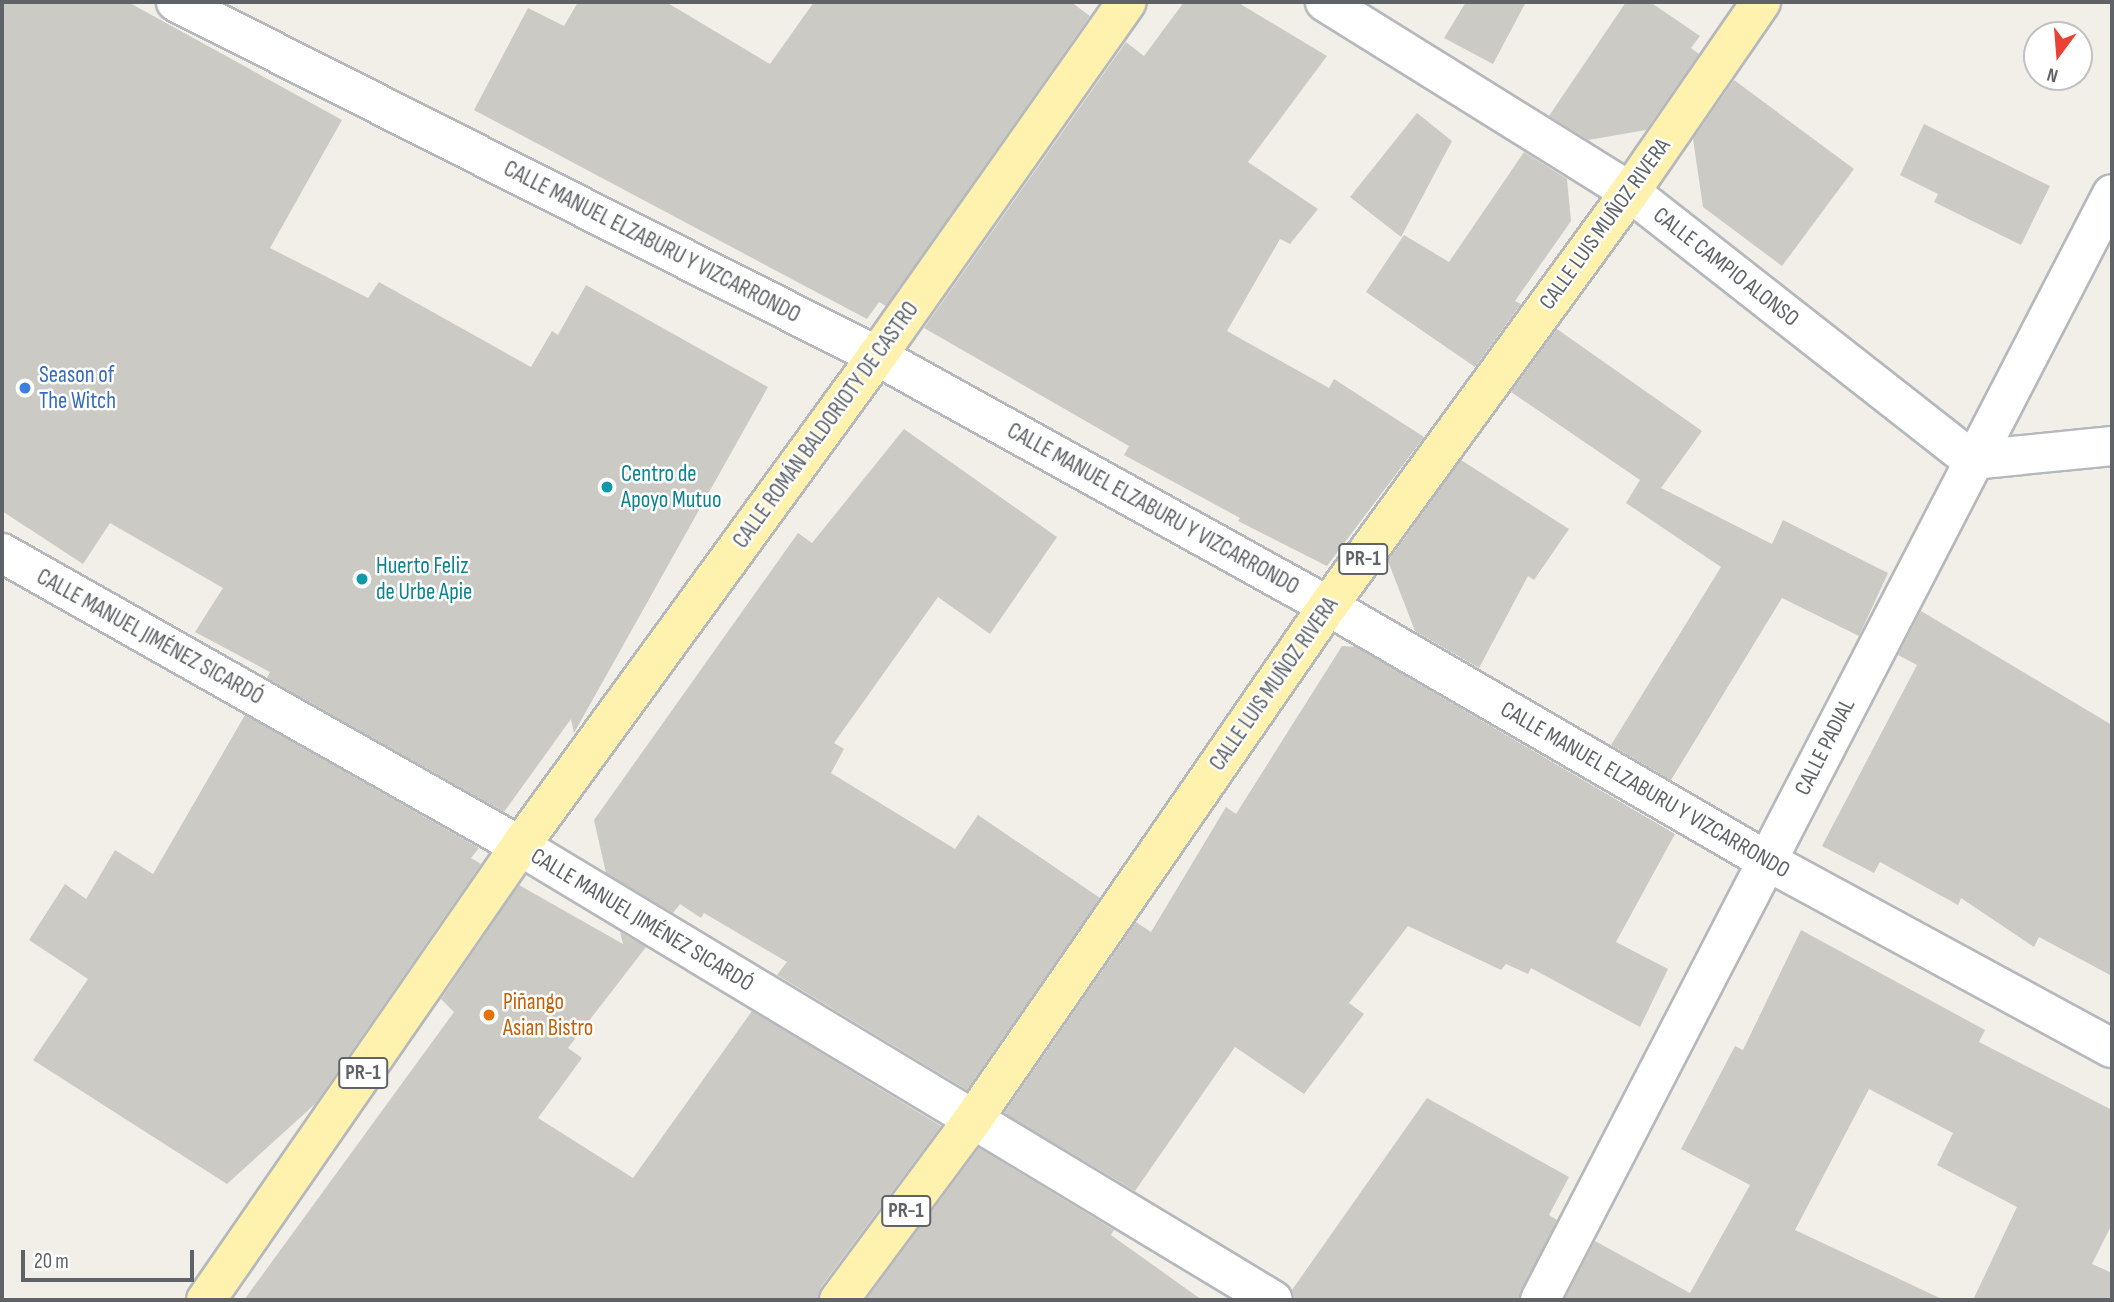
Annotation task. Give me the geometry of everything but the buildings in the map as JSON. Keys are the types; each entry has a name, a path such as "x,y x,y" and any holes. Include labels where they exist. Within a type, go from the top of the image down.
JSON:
{"main road":[{"name":"CALLE ROMÁN BALDORIOTY DE CASTRO","path":"520,846 877,356 1127,2"},
{"name":"CALLE LUIS MUÑOZ RIVERA","path":"839,1300 972,1121 1328,606 1630,192 1761,2"},
{"name":"PR-1","path":"206,1300 520,846"}],"street":[{"name":"CALLE MANUEL ELZABURU Y VIZCARRONDO","path":"176,2 877,356 1328,606 1767,861 2112,1048"},
{"name":"CALLE CAMPIO ALONSO","path":"1325,2 1630,192 1972,460"},
{"name":"CALLE PADIAL","path":"1540,1300 1972,460 2112,194"},
{"path":"1972,460 2112,446"},
{"name":"CALLE MANUEL JIMÉNEZ SICARDÓ","path":"2,553 520,846 972,1121 1273,1300"}],"place":[{"name":"Season of The Witch","path":"25,388"},
{"name":"Centro de Apoyo Mutuo","path":"607,487"},
{"name":"Huerto Feliz de Urbe Apie","path":"362,579"},
{"name":"Piñango Asian Bistro","path":"489,1015"}]}
